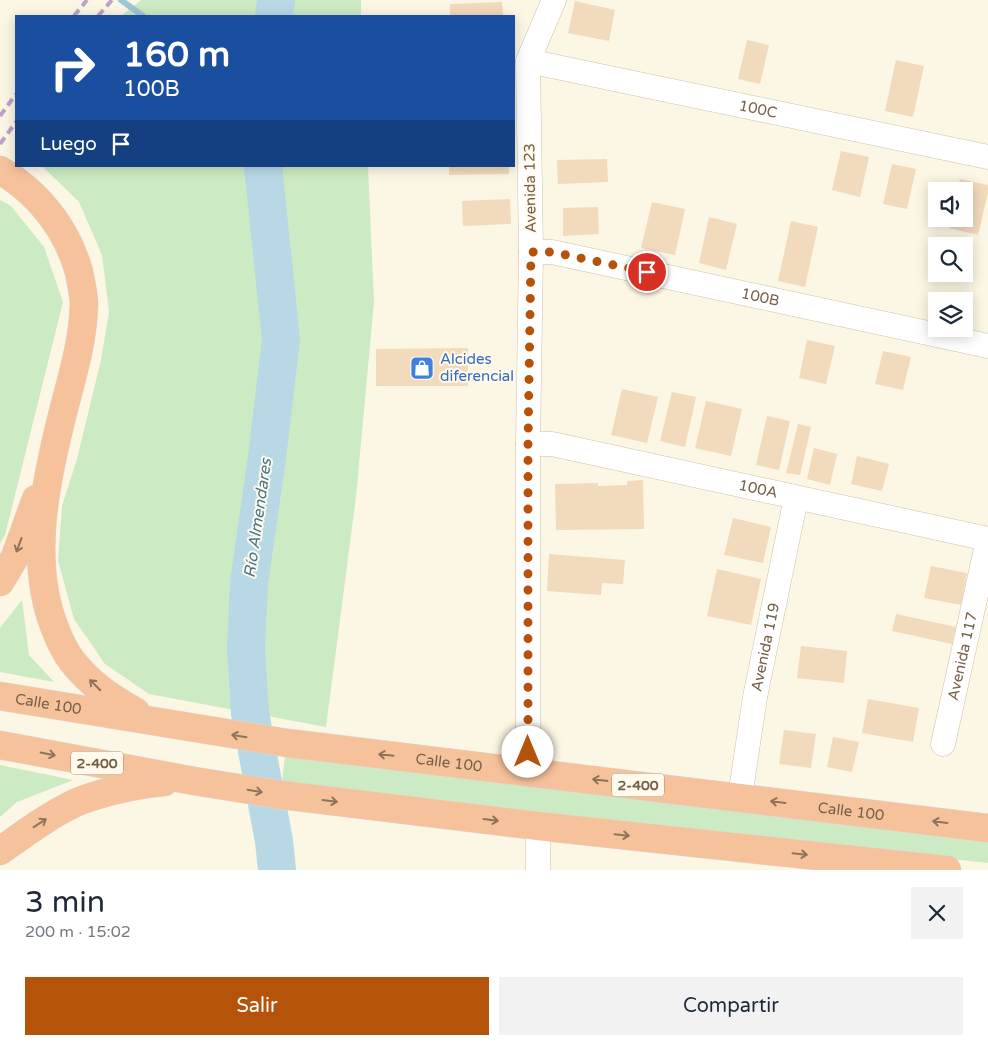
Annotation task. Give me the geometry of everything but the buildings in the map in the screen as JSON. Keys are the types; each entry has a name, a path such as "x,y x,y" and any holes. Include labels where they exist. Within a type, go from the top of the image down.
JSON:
{"highway":[{"path":"7,175 38,200 56,220 66,237 82,284 84,303 82,331 53,450 44,512 41,558 43,583 50,618 71,661 103,692 150,721"},
{"path":"0,582 15,557 53,450"},
{"name":"Calle 100","path":"0,696 287,743 988,828"},
{"name":"2-400","path":"0,745 194,781 282,795 538,826 947,870"},
{"path":"0,851 41,822 75,803 149,783 194,781"}],"street":[{"name":"Avenida 123","path":"528,771 528,444 531,252 528,61 554,0"},
{"name":"100C","path":"528,61 988,157"},
{"name":"100B","path":"531,252 552,252 988,346"},
{"name":"100A","path":"528,444 552,444 988,540"},
{"name":"Avenida 119","path":"740,797 755,697 796,498"},
{"name":"Avenida 117","path":"943,744 988,540"},
{"path":"538,826 538,870"}],"green space":[{"path":"141,0 361,0 361,15 122,15"},
{"path":"43,167 368,167 374,302 356,497 326,727 149,694 105,664 74,619 58,561 62,506 77,459 101,360 109,312 102,255 79,202"},
{"path":"0,200 11,206 44,247 63,302 5,535 0,544"},
{"path":"22,600 29,655 54,682 0,672 0,628"},
{"path":"285,756 988,839 988,863 699,832 282,783"},
{"path":"0,765 73,780 17,802 0,817"}],"waterway":[{"path":"121,0 142,15"},
{"name":"Río Almendares","path":"274,15 276,0"},
{"name":"Río Almendares","path":"263,167 281,340 249,583 246,648 250,713 274,841 277,870"}],"railway":[{"path":"75,15 87,0"},
{"path":"99,15 112,0"},
{"path":"0,116 15,95"},
{"path":"0,144 15,123"}],"place":[{"name":"Alcides diferencial","path":"422,368"}],"route":[{"path":"528,752 528,444 531,252 552,252 647,272"}]}
